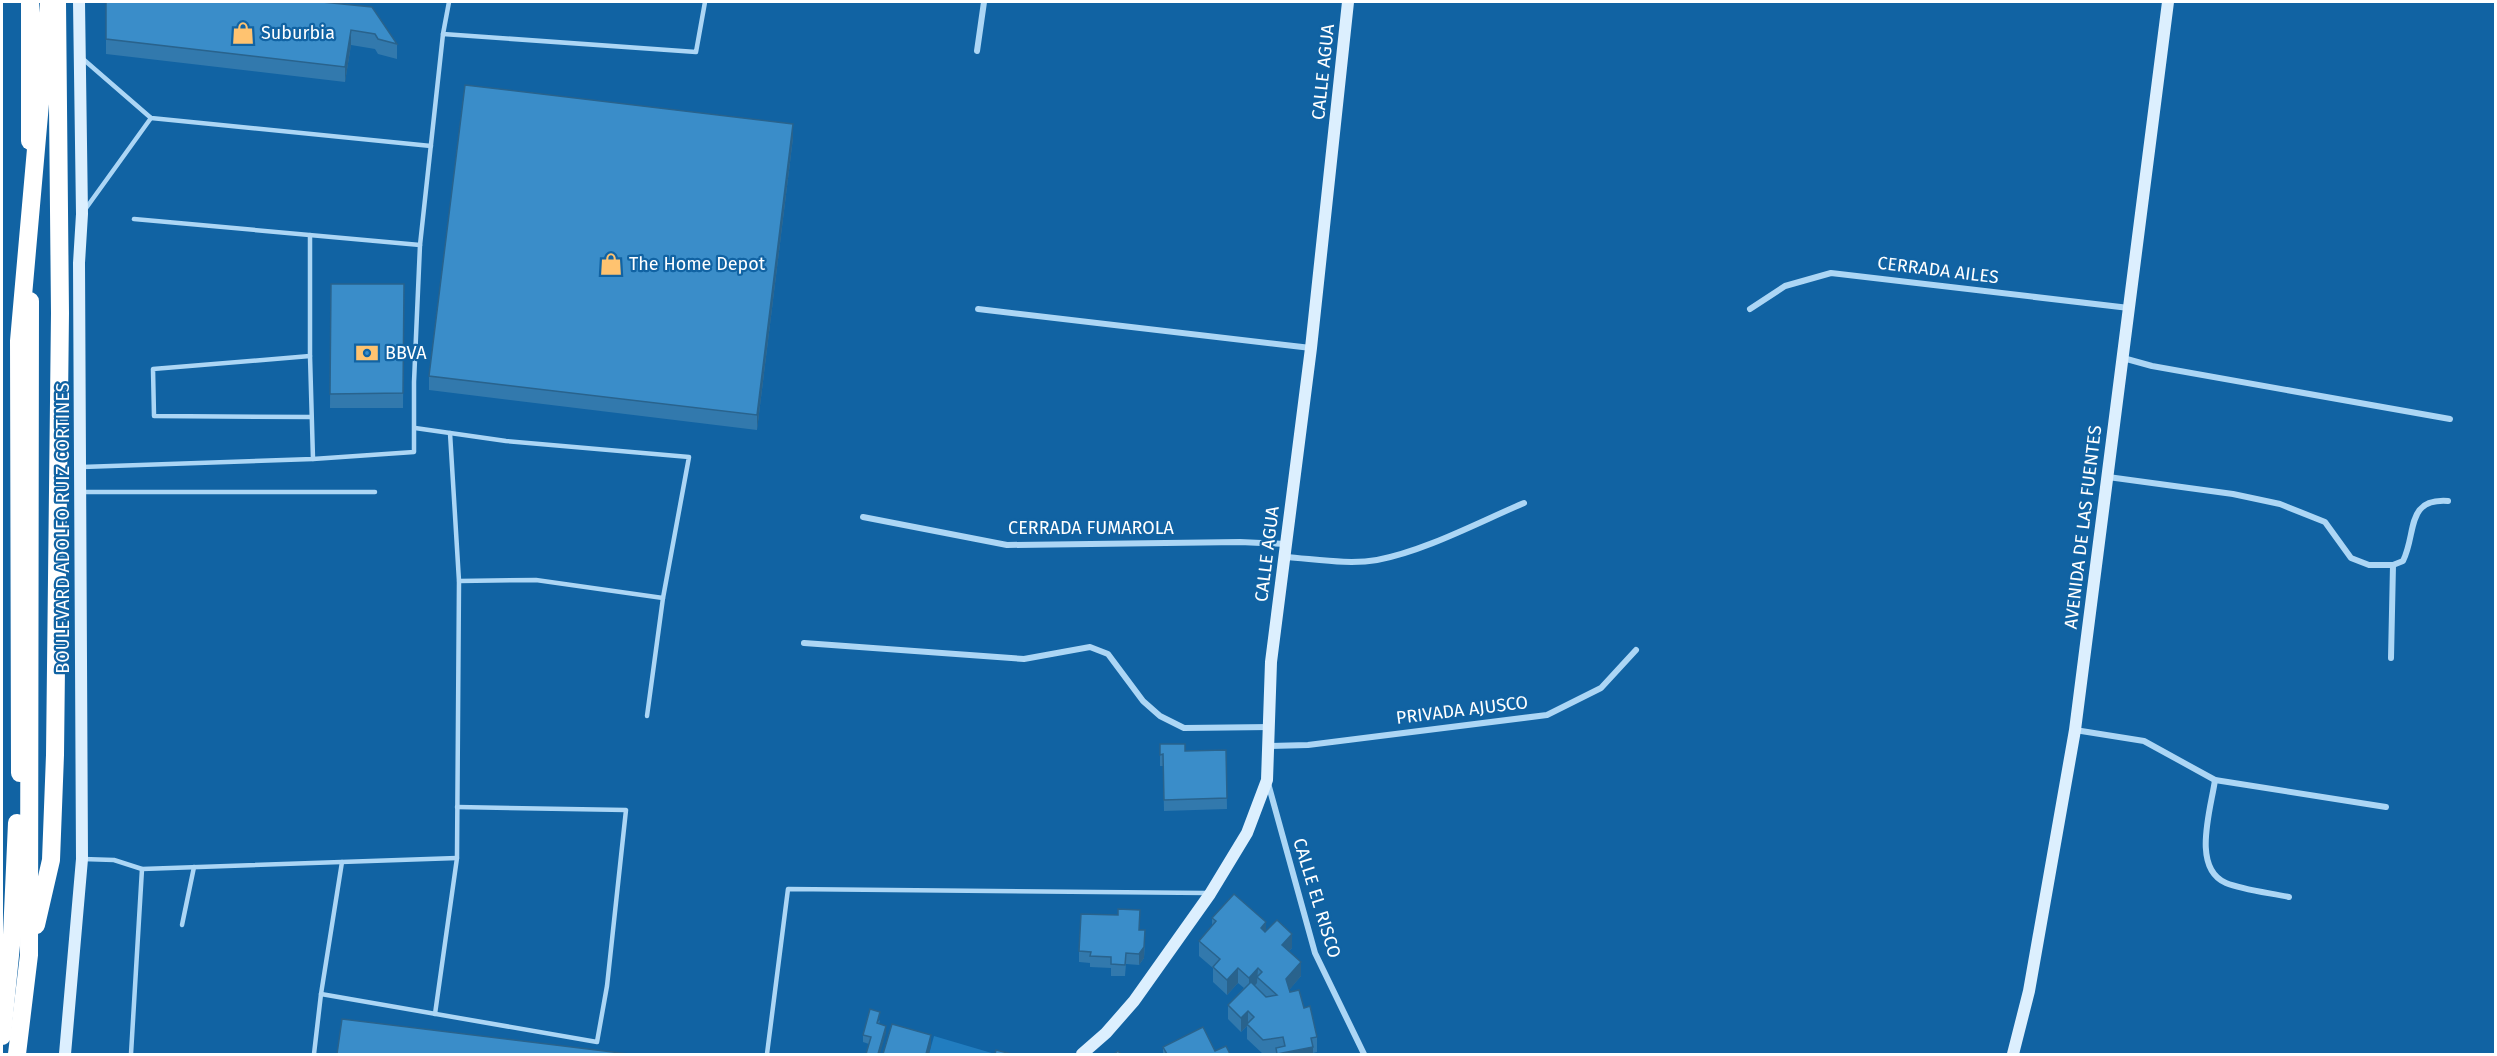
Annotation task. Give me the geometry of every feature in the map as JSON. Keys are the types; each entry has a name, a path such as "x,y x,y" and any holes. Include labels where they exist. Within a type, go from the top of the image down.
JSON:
{"highway":[{"path":"29,955 30,2"},
{"path":"2,1036 12,935 20,773 19,341 49,2"},
{"path":"17,1054 29,955 51,860 55,754 60,313 57,2"}],"street":[{"name":"BOULEVARD ADOLFO RUIZ CORTINES","path":"65,1054 82,859 82,467 79,263 82,214 79,2"},
{"path":"977,51 984,2"},
{"name":"CALLE AGUA","path":"1082,1054 1106,1033 1134,1001 1210,894 1247,833 1267,780 1270,746 1271,662 1311,348 1348,2"},
{"name":"AVENIDA DE LAS FUENTES","path":"2013,1054 2029,990 2075,730 2168,2"},
{"name":"CERRADA AILES","path":"1750,309 1785,286 1831,273 2130,308"},
{"path":"978,309 1311,348"},
{"path":"2123,358 2152,366 2450,419"},
{"path":"2107,477 2233,494 2280,504 2325,522 2351,558 2369,565 2393,565 2403,561 2408,551 2414,521 2422,506 2431,500 2448,501"},
{"name":"CERRADA FUMAROLA","path":"863,518 1007,545 1240,542 1354,562 1378,560 1417,548 1524,503"},
{"path":"2391,658 2393,565"},
{"path":"804,643 1024,659 1090,647 1108,654 1143,701 1160,716 1184,728 1270,727"},
{"name":"PRIVADA AJUSCO","path":"1270,746 1308,745 1547,715 1601,688 1635,650"},
{"path":"2075,730 2144,741 2215,780 2386,807"},
{"name":"CALLE EL RISCO","path":"1267,780 1315,953 1364,1054"},
{"path":"2215,780 2205,857 2212,872 2225,883 2289,897"}],"lane":[{"path":"82,467 313,459 414,452 414,382 420,245 443,34 449,2"},
{"path":"443,34 696,51 705,2"},
{"path":"80,57 151,118 431,146"},
{"path":"82,214 151,118"},
{"path":"134,219 420,245"},
{"path":"310,235 313,459"},
{"path":"310,356 153,369 154,416 311,417"},
{"path":"415,428 545,445 689,457 663,598 647,716"},
{"path":"435,1014 457,858 459,581 450,433"},
{"path":"81,492 375,492"},
{"path":"459,581 536,580 663,598"},
{"path":"321,994 597,1042 607,986 626,810 458,807"},
{"path":"82,859 114,860 142,869 457,858"},
{"path":"314,1054 342,862"},
{"path":"182,925 194,867"},
{"path":"131,1054 142,869"},
{"path":"767,1054 788,889 1210,894"}],"shaded area":[{"path":"934,1036 995,1054 929,1054"}],"building":[{"name":"Suburbia","path":"106,2 322,2 372,7 397,44 378,39 375,34 351,30 345,67 106,39"},
{"name":"The Home Depot","path":"465,85 793,124 757,415 429,376"},
{"name":"BBVA","path":"331,284 404,284 403,393 330,394"},
{"path":"1160,744 1185,744 1185,751 1226,750 1227,798 1164,800 1163,754 1160,755"},
{"path":"1234,894 1266,922 1261,928 1265,932 1277,920 1292,934 1282,945 1301,962 1286,979 1290,992 1299,990 1304,1008 1310,1006 1317,1037 1311,1038 1313,1047 1277,1054 1276,1048 1285,1046 1283,1037 1263,1040 1247,1024 1254,1017 1248,1011 1241,1018 1228,1005 1251,982 1266,997 1277,995 1257,977 1262,972 1258,968 1249,978 1238,968 1227,980 1213,967 1220,959 1199,941 1216,921 1212,918"},
{"path":"1118,909 1140,910 1139,930 1145,930 1144,947 1139,954 1126,953 1125,965 1111,964 1111,957 1090,956 1091,952 1079,951 1081,914 1118,915"},
{"path":"870,1009 880,1012 877,1023 886,1026 878,1054 866,1054 871,1037 863,1035"},
{"path":"342,1019 629,1054 337,1054"},
{"path":"892,1024 931,1035 926,1054 883,1054"},
{"path":"1203,1027 1215,1051 1226,1046 1230,1054 1167,1054 1163,1047"},
{"path":"996,1050 1012,1054 995,1054"}],"place":[{"name":"Suburbia","path":"243,33"},
{"name":"The Home Depot","path":"611,264"},
{"name":"BBVA","path":"367,353"}]}
